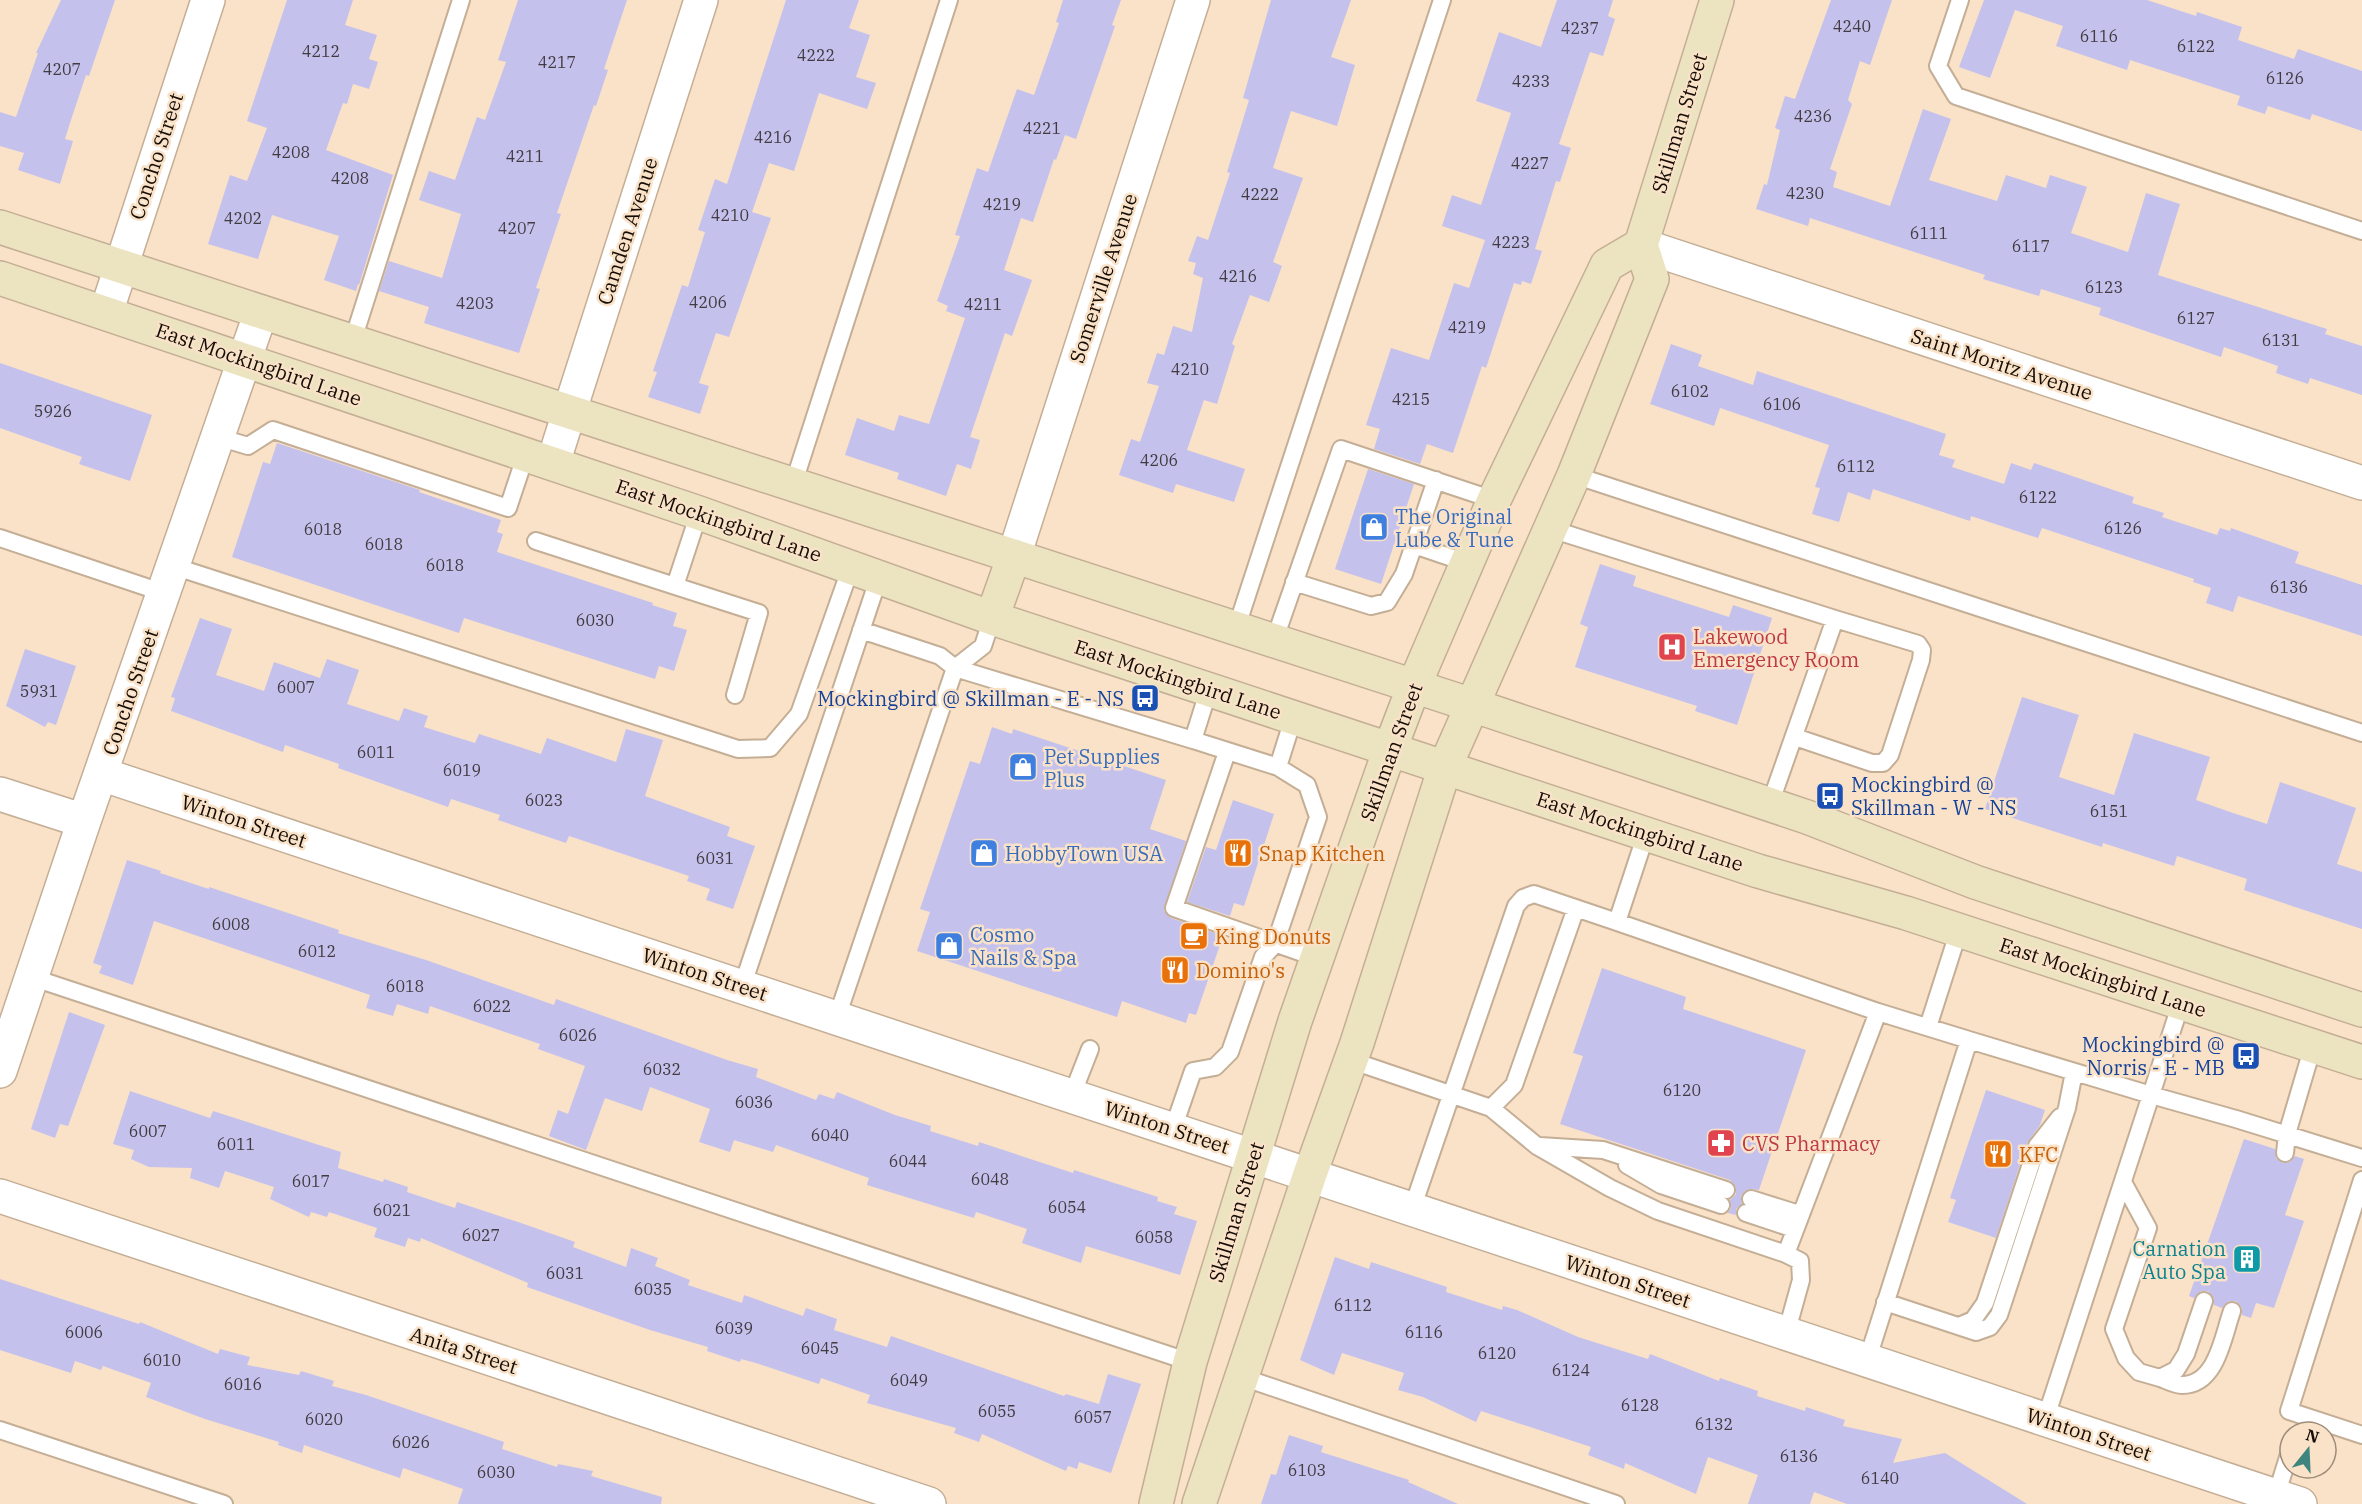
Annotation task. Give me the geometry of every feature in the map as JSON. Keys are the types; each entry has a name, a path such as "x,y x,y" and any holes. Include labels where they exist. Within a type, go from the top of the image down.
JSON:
{"main road":[{"name":"Skillman Street","path":"1156,1504 1190,1362 1253,1156 1295,1021 1390,749 1414,686 1494,500 1607,265 1641,245 1717,0"},
{"path":"0,227 1472,705 1770,804 1975,882 2362,1010"},
{"path":"1199,1504 1350,1060 1445,767 1574,476 1652,279 1641,245"},
{"name":"East Mockingbird Lane","path":"0,278 539,458 992,618 1758,871 1959,930 2362,1062"},
{"path":"992,618 1014,556"},
{"path":"1959,930 1975,882"},
{"path":"2313,1046 2328,999"}],"street":[{"name":"Concho Street","path":"106,313 208,0"},
{"name":"Camden Avenue","path":"539,458 569,413 702,0"},
{"name":"Somerville Avenue","path":"1014,556 1193,0"},
{"name":"Saint Moritz Avenue","path":"1641,245 2362,483"},
{"name":"Concho Street","path":"2,1058 261,312"},
{"name":"Winton Street","path":"101,774 2288,1500"},
{"path":"0,794 84,821"},
{"name":"Anita Street","path":"0,1196 929,1504"}],"lane":[{"path":"352,343 461,0"},
{"path":"793,485 949,0"},
{"path":"1236,629 1442,0"},
{"path":"1960,0 1938,66 1956,96 2362,231"},
{"path":"218,437 248,446 273,429 508,508 539,458"},
{"path":"1274,641 1341,449 1494,500"},
{"path":"1574,476 2362,733"},
{"path":"1294,582 1371,606 1387,602 1404,574 1436,480"},
{"path":"675,586 699,513"},
{"path":"1551,529 1918,644 1922,650 1890,755 1883,762 1872,763 1795,737"},
{"path":"0,538 169,579 738,749 770,748 800,714 865,572"},
{"path":"536,541 759,614 735,695"},
{"path":"1414,545 1467,563"},
{"path":"742,987 861,630 865,572"},
{"path":"837,1017 955,668 983,645 992,618"},
{"path":"1770,804 1835,619"},
{"path":"861,630 940,656 955,668 1278,768 1307,785 1318,817 1275,944 1263,957 1230,1052 1215,1067 1192,1071 1173,1130"},
{"path":"1193,740 1209,689"},
{"path":"1278,768 1294,717"},
{"path":"1227,752 1174,908 1317,958"},
{"path":"1617,922 1646,834"},
{"path":"1412,1209 1516,906 1523,898 1534,894 1878,1012 2151,1095 2260,1135 2287,1134 2362,1158"},
{"path":"1491,1108 1514,1085 1576,908"},
{"path":"1928,1027 1959,930"},
{"path":"31,977 1190,1362"},
{"path":"2045,1420 2181,1003"},
{"path":"1786,1254 1878,1012"},
{"path":"1867,1360 1969,1040"},
{"path":"2285,1153 2287,1134 2313,1046"},
{"path":"1071,1095 1089,1049"},
{"path":"1350,1060 1491,1108 1537,1146 1610,1188 1658,1211 1786,1254 1800,1261 1802,1280 1786,1334"},
{"path":"1885,1302 1959,1326 1973,1320 1985,1303 2037,1146 2067,1108 2074,1072"},
{"path":"1537,1146 1603,1150 1723,1198"},
{"path":"2362,1180 2289,1411 2362,1435"},
{"path":"2123,1182 2148,1228 2114,1329 2126,1358 2139,1372 2182,1385 2198,1381 2212,1368 2232,1311"},
{"path":"1748,1206 1797,1222"},
{"path":"2160,1378 2176,1370 2186,1354 2204,1301"},
{"path":"1242,1377 1616,1504"},
{"path":"2300,1420 2302,1416"},
{"path":"0,1430 224,1504"},
{"path":"2288,1500 2289,1480"}],"building":[{"path":"61,0 115,0 89,76 86,75 65,139 73,141 60,184 18,170 24,153 0,146 0,112 16,117 38,53 36,53"},
{"path":"287,0 353,0 345,25 377,35 369,59 378,62 369,89 353,84 347,104 343,103 326,150 393,175 356,291 324,280 339,236 272,215 258,259 208,244 230,175 247,181 267,128 247,121"},
{"path":"518,0 627,0 604,69 608,70 557,213 561,214 536,288 540,289 519,353 424,323 429,307 379,291 389,261 442,278 461,214 419,200 429,171 455,180 477,117 485,120 506,62 498,60"},
{"path":"786,0 859,0 849,28 870,35 856,77 876,83 867,109 819,93 794,171 769,163 752,212 771,218 729,337 716,333 699,383 709,386 700,414 648,397 657,372 653,371 682,285 688,287 705,232 698,230 715,179 727,184"},
{"path":"1063,0 1121,0 1112,25 1115,26 1076,139 1065,135 1056,160 1054,159 1033,222 1021,218 1004,270 1032,280 1012,336 1005,333 970,437 980,440 971,469 957,464 946,496 897,479 899,473 845,455 857,418 894,431 899,415 929,424 965,318 946,311 948,306 937,301 960,236 955,235 977,168 988,172 1017,89 1034,95 1059,23 1056,22"},
{"path":"1271,0 1351,0 1331,57 1355,65 1337,126 1291,111 1273,168 1303,178 1273,262 1282,266 1269,302 1250,295 1232,344 1235,346 1217,404 1204,400 1187,450 1245,469 1234,502 1176,484 1173,493 1119,475 1131,439 1140,442 1159,386 1147,383 1157,353 1164,355 1173,326 1192,332 1203,278 1193,274 1196,263 1188,261 1197,236 1208,240 1230,173 1227,172 1249,100 1243,98"},
{"path":"1557,0 1613,0 1608,16 1615,19 1603,56 1590,52 1559,144 1571,148 1560,182 1556,181 1535,249 1542,251 1531,284 1522,281 1521,285 1514,283 1486,368 1482,366 1453,453 1427,444 1420,464 1374,449 1380,429 1366,425 1391,348 1429,360 1454,283 1469,288 1485,240 1442,226 1452,195 1481,205 1511,113 1476,101 1499,32 1541,47"},
{"path":"1831,0 1892,0 1870,65 1860,61 1848,100 1852,104 1830,169 1837,172 1833,187 1890,206 1923,109 1951,119 1929,180 1997,201 2006,175 2046,188 2050,175 2087,187 2071,233 2128,252 2146,193 2180,204 2158,275 2327,329 2325,334 2362,346 2362,395 2310,378 2308,384 2276,373 2278,366 2224,347 2221,357 2099,315 2101,308 2041,289 2039,296 1983,279 1985,275 1810,218 1808,226 1756,209 1764,184 1767,185 1780,130 1775,128 1785,96 1795,99"},
{"path":"1984,0 2147,0 2196,16 2197,12 2242,27 2238,40 2294,59 2298,49 2362,71 2362,131 2312,114 2310,120 2268,106 2265,114 2237,105 2240,96 2130,60 2127,70 2056,46 2063,26 2015,10 1990,78 1959,67"},
{"path":"1671,344 1702,355 1698,366 1753,385 1757,371 1946,434 1939,455 1955,460 1952,467 2004,484 2011,463 2031,470 2034,463 2134,497 2132,503 2164,513 2162,517 2217,535 2220,528 2230,531 2231,528 2299,552 2295,563 2362,585 2362,636 2238,596 2233,612 2206,603 2211,588 2193,582 2194,579 2042,528 2038,538 1971,516 1970,521 1873,489 1870,500 1848,492 1839,522 1812,514 1820,488 1815,487 1829,445 1720,408 1714,426 1650,404"},
{"path":"0,363 152,415 130,481 79,464 82,457 0,428"},
{"path":"277,443 420,490 419,492 501,520 497,532 503,534 497,552 677,613 673,626 687,630 674,671 659,666 655,679 464,618 459,633 232,557 263,462 270,464"},
{"name":"The Original Lube & Tune","path":"1368,469 1414,484 1381,584 1335,569"},
{"name":"Lakewood Emergency Room","path":"1600,564 1636,576 1633,586 1729,617 1733,605 1772,618 1737,725 1695,711 1697,706 1575,667 1588,627 1580,624"},
{"path":"200,618 232,629 216,675 264,691 274,662 320,678 327,659 359,670 347,704 399,721 404,708 428,716 424,727 475,743 479,734 541,754 547,738 616,762 626,729 663,740 645,796 730,827 727,836 755,846 733,909 706,900 710,889 687,881 689,876 569,836 566,843 498,820 500,815 451,799 448,807 338,768 339,764 285,745 283,752 171,711 175,698 171,697"},
{"path":"25,649 76,666 56,725 48,722 45,727 6,706"},
{"path":"2022,697 2079,715 2059,777 2114,795 2134,733 2210,757 2196,800 2233,813 2267,824 2280,782 2356,808 2337,864 2362,872 2362,929 2244,890 2247,879 2177,856 2174,866 2103,843 2102,847 1985,809"},
{"path":"992,727 1012,734 1013,729 1166,780 1150,829 1186,841 1164,911 1171,918 1223,936 1196,1015 1189,1013 1186,1023 1122,1001 1117,1017 917,951 930,912 920,909 970,761 980,764"},
{"name":"Snap Kitchen","path":"1233,800 1274,814 1244,906 1234,903 1230,916 1187,902 1206,847 1216,850"},
{"path":"127,860 161,871 160,873 339,930 338,933 426,960 554,1005 556,999 758,1069 756,1077 816,1100 819,1094 834,1099 837,1092 895,1115 931,1126 930,1131 978,1146 979,1142 1073,1173 1074,1170 1158,1197 1157,1201 1177,1207 1174,1214 1197,1221 1180,1275 1086,1246 1081,1263 1022,1243 1027,1229 976,1212 974,1218 867,1185 869,1178 776,1145 773,1152 734,1140 730,1152 699,1142 710,1109 650,1087 642,1111 605,1098 586,1150 549,1136 558,1110 568,1114 585,1066 538,1049 540,1044 430,1006 428,1014 397,1004 393,1016 366,1008 370,995 154,921 133,985 99,973 102,966 93,963"},
{"name":"CVS Pharmacy","path":"1602,968 1686,997 1683,1009 1806,1050 1759,1190 1749,1189 1744,1192 1741,1196 1742,1204 1736,1209 1736,1215 1728,1213 1731,1208 1730,1200 1736,1194 1736,1188 1730,1180 1560,1124 1583,1056 1573,1053"},
{"path":"69,1012 105,1025 68,1126 60,1124 55,1138 31,1129"},
{"name":"KFC","path":"1986,1090 2045,1110 2040,1125 2027,1143 1996,1238 1948,1222 1956,1200 1950,1198"},
{"path":"130,1091 210,1118 213,1111 341,1152 338,1168 408,1187 407,1192 455,1208 457,1202 521,1223 575,1242 573,1247 626,1267 631,1248 658,1258 655,1266 690,1280 688,1285 742,1303 744,1295 803,1316 806,1308 837,1319 834,1330 887,1347 891,1336 1064,1396 1066,1394 1099,1404 1108,1374 1141,1384 1111,1473 1079,1462 1077,1469 1068,1466 1066,1471 982,1434 979,1442 954,1433 956,1428 867,1403 870,1395 821,1378 819,1384 756,1363 741,1359 740,1362 707,1351 708,1347 650,1330 527,1287 528,1283 421,1238 420,1242 408,1238 405,1247 374,1237 377,1228 329,1212 327,1217 311,1212 309,1217 270,1199 274,1187 225,1171 219,1188 190,1178 192,1168 149,1167 131,1159 134,1150 113,1144"},
{"name":"Carnation Auto Spa","path":"2244,1139 2275,1149 2276,1158 2283,1163 2290,1162 2295,1156 2304,1159 2285,1215 2304,1221 2274,1308 2256,1303 2251,1318 2242,1315 2242,1308 2236,1301 2229,1301 2222,1308 2214,1305 2214,1298 2208,1291 2201,1291 2194,1298 2189,1296"},
{"path":"1335,1257 1369,1269 1371,1262 1447,1287 1446,1292 1502,1310 1503,1306 1517,1310 1578,1337 1648,1359 1650,1354 1719,1381 1720,1378 1758,1391 1757,1396 1805,1411 1806,1407 1845,1420 1843,1426 1902,1439 1893,1463 1945,1453 2027,1504 1847,1504 1814,1492 1810,1504 1748,1504 1758,1475 1708,1457 1696,1494 1625,1463 1624,1469 1588,1455 1591,1447 1481,1411 1476,1422 1423,1397 1398,1390 1404,1373 1342,1353 1334,1375 1300,1360"},
{"path":"0,1279 139,1324 140,1322 218,1354 220,1349 250,1357 247,1365 299,1375 301,1371 334,1381 332,1386 366,1395 504,1442 502,1449 557,1467 558,1464 593,1471 591,1476 662,1497 661,1504 458,1504 463,1489 403,1468 400,1478 304,1445 302,1453 278,1445 279,1442 205,1419 146,1397 151,1383 103,1366 101,1370 75,1361 71,1373 0,1350"},
{"path":"1289,1435 1323,1446 1321,1452 1409,1480 1408,1482 1458,1504 1261,1504 1271,1474 1276,1475"}],"place":[{"name":"The Original Lube & Tune","path":"1374,527"},
{"name":"Lakewood Emergency Room","path":"1672,647"},
{"name":"Mockingbird @ Skillman - E - NS","path":"1145,698"},
{"name":"Pet Supplies Plus","path":"1023,767"},
{"name":"Mockingbird @ Skillman - W - NS","path":"1830,796"},
{"name":"HobbyTown USA","path":"984,853"},
{"name":"Snap Kitchen","path":"1238,853"},
{"name":"King Donuts","path":"1194,936"},
{"name":"Cosmo Nails & Spa","path":"949,946"},
{"name":"Domino's","path":"1175,970"},
{"name":"Mockingbird @ Norris - E - MB","path":"2246,1056"},
{"name":"CVS Pharmacy","path":"1721,1143"},
{"name":"KFC","path":"1998,1154"},
{"name":"Carnation Auto Spa","path":"2247,1259"}]}
